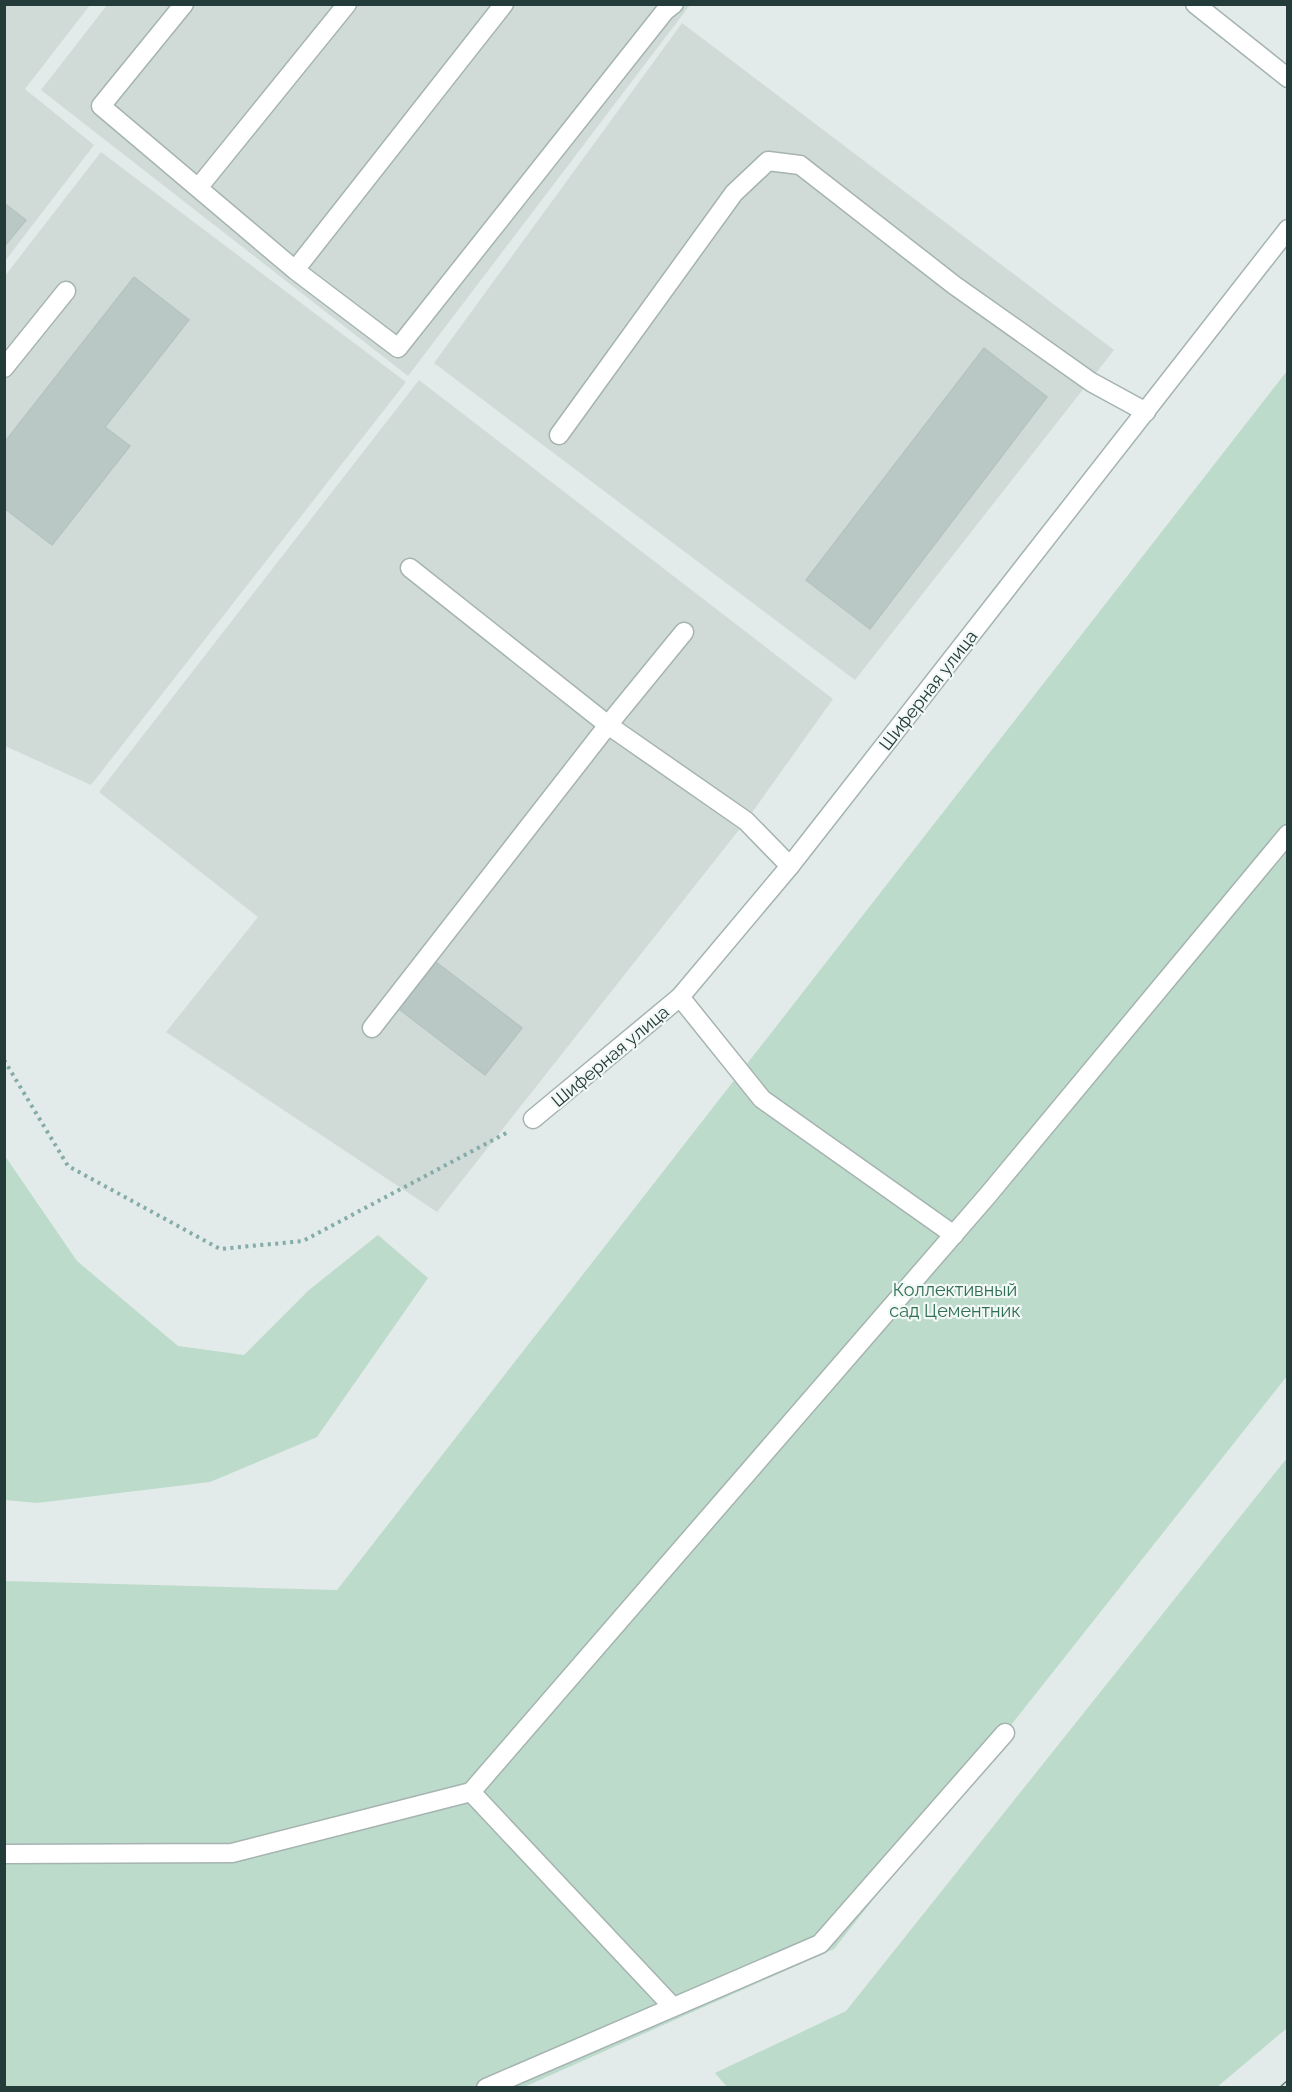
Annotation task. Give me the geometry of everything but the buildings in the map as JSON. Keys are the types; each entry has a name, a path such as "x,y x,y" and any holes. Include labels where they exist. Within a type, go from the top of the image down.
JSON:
{"street":[{"path":"184,4 101,106 295,270 398,348 665,7"},
{"path":"198,188 347,4"},
{"path":"295,270 504,4"},
{"path":"1195,4 1287,78"},
{"path":"560,435 734,193 768,161 800,165 954,285 1091,382 1146,412"},
{"name":"Шиферная улица","path":"533,1119 680,997 790,866 1287,229"},
{"path":"4,368 66,291"},
{"path":"410,568 608,725 746,821 790,866"},
{"path":"372,1028 608,725 684,632"},
{"path":"4,1854 232,1853 471,1792 954,1235 1287,834"},
{"path":"680,997 762,1100 954,1235"},
{"path":"486,2088 820,1944 1005,1733"},
{"path":"471,1792 673,2007"}],"path":[{"path":"4,1060 68,1166 220,1249 303,1242 533,1119"}],"shaded area":[{"path":"5,5 90,5 25,89 94,145 5,261"},
{"path":"107,5 690,5 408,376 41,90"},
{"path":"682,23 1114,350 855,680 434,363"},
{"path":"101,152 406,382 91,785 5,746 4,277"},
{"path":"419,380 833,699 746,821 437,1212 166,1032 258,917 99,792"}],"green space":[{"name":"Коллективный сад Цементник","path":"1287,371 1287,1376 834,1949 524,2087 5,2088 5,1581 337,1590"},
{"path":"5,1156 77,1261 178,1346 244,1355 309,1290 378,1235 428,1278 317,1437 210,1482 37,1503 5,1500"},
{"path":"1287,1458 1287,2028 1217,2087 727,2087 715,2073 846,2011"}],"tram line":[{"path":"1279,2088 1288,2080"}]}
